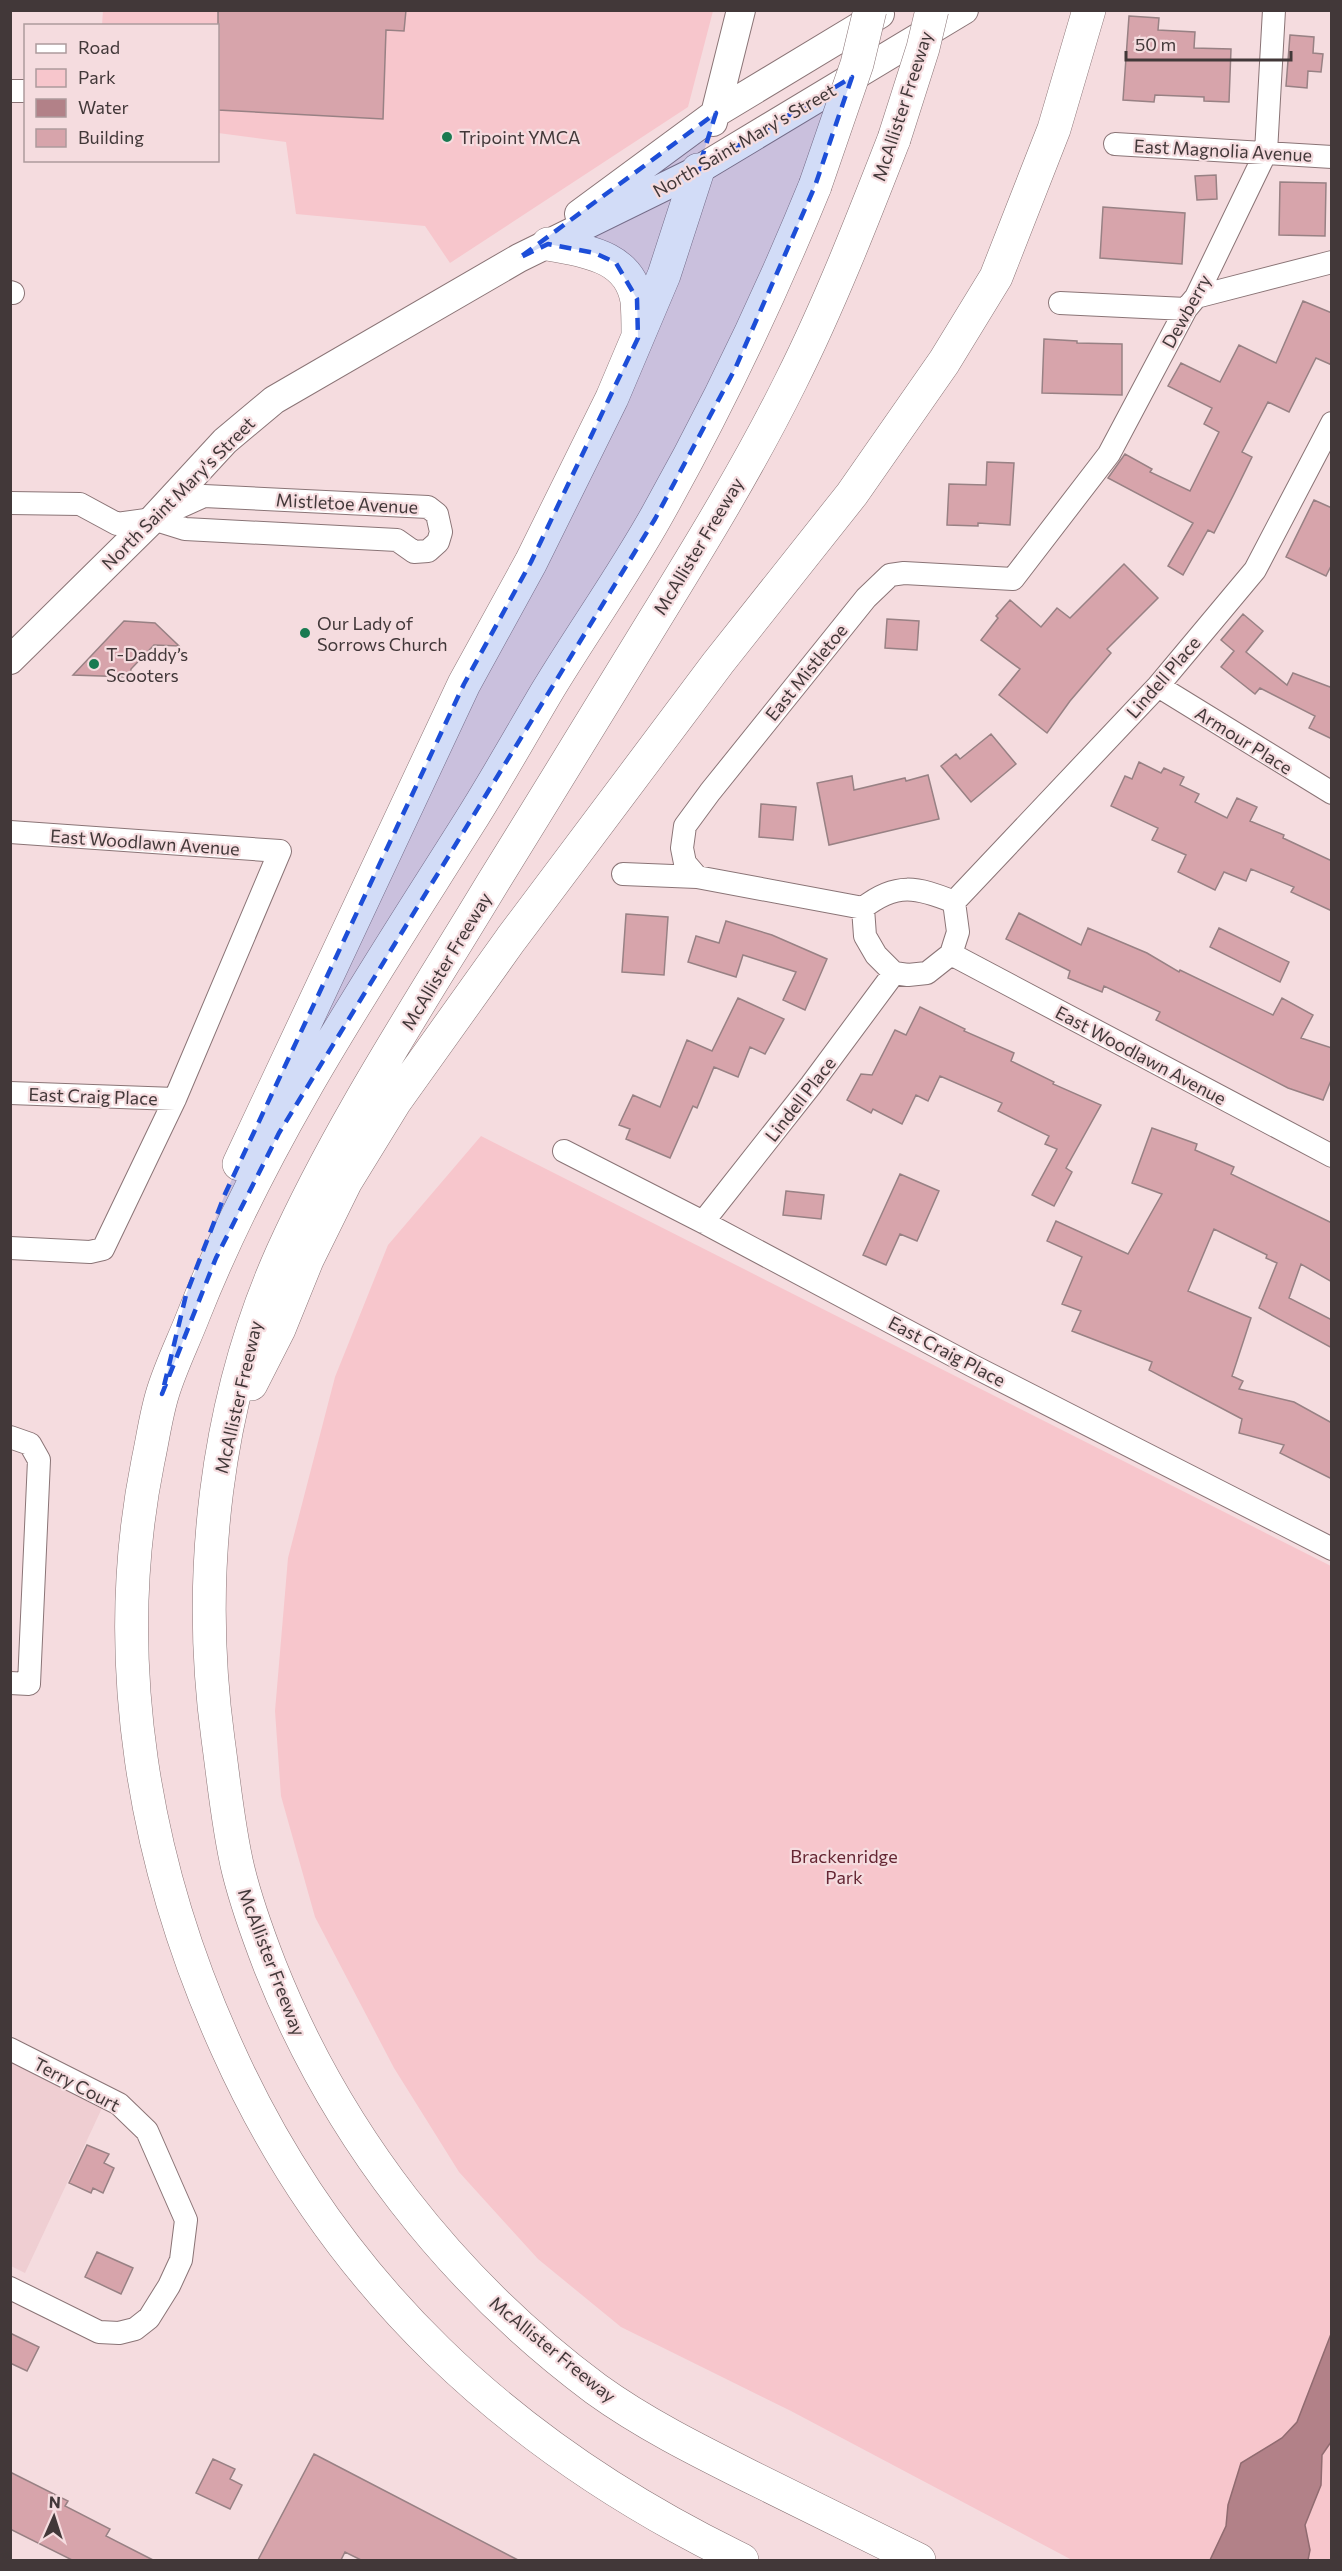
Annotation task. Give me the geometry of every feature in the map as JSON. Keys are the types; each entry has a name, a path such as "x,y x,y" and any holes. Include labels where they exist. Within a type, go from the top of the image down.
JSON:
{"highway":[{"path":"162,1394 216,1258 279,1133 361,993 473,817 549,687 655,519 735,369 815,186 857,64 870,10"},
{"name":"McAllister Freeway","path":"919,2560 683,2443 599,2391 515,2322 470,2280 420,2224 340,2108 308,2053 257,1933 236,1858 212,1693 209,1581 218,1486 228,1428 252,1328 282,1254 316,1182 381,1066 680,577 789,386 832,292 894,139 923,48 932,10"},
{"path":"228,1428 279,1329 307,1260 346,1181 394,1103 511,939 717,663 852,494 962,334 996,277 1054,129 1089,10"},
{"path":"698,170 663,276 612,398 531,562 464,684 202,1247 186,1295 162,1394 139,1506 130,1618 138,1728 148,1805 159,1861 200,1989 247,2093 318,2211 359,2268 408,2323 464,2376 529,2430 588,2474 637,2505 742,2560"},
{"path":"548,244 596,253 616,263 637,299 638,338"}],"main road":[{"path":"698,170 716,113 741,10"},
{"name":"North Saint Mary's Street","path":"519,258 716,113 885,10"},
{"name":"North Saint Mary's Street","path":"10,660 153,519 225,441 274,400 519,258 698,170 964,10"}],"street":[{"name":"Dewberry","path":"1012,579 1109,454 1191,303 1266,152 1274,10"},
{"name":"East Magnolia Avenue","path":"1114,144 1332,157"},
{"path":"1060,303 1191,303 1332,262"},
{"name":"Lindell Place","path":"954,902 1158,686 1255,570 1323,462 1332,423"},
{"name":"Mistletoe Avenue","path":"204,496 428,507 437,514 441,532 438,542 428,551 414,552 397,540 185,529 153,519 204,496"},
{"path":"10,502 80,504 117,524 153,519"},
{"name":"East Mistletoe","path":"697,877 685,863 682,848 685,826 874,590 890,575 904,573 1012,579"},
{"name":"Armour Place","path":"1158,686 1332,793"},
{"name":"East Woodlawn Avenue","path":"10,832 280,851 175,1099"},
{"path":"623,874 697,877 863,908 879,895 904,889 928,892 954,902 958,932 951,954 927,974 894,973 876,955 865,936 863,908"},
{"name":"East Woodlawn Avenue","path":"951,954 1332,1156"},
{"name":"Lindell Place","path":"703,1222 811,1085 894,973"},
{"name":"East Craig Place","path":"10,1093 175,1099"},
{"path":"10,1248 90,1252 103,1249 175,1099"},
{"name":"East Craig Place","path":"564,1151 703,1222 973,1366 1332,1549"},
{"path":"20,1440 39,1460 20,1683"},
{"name":"Terry Court","path":"10,2049 119,2104 134,2116 147,2131 186,2220 181,2260 170,2286 149,2318 135,2329 119,2333 99,2332 10,2288"}],"highlighted area":[{"path":"852,77 815,186 735,369 655,519 279,1133 216,1258 162,1394 186,1295 225,1194 464,684 531,562 638,338 637,299 616,263 595,253 548,244 519,258 716,113 698,170"}],"shaded area":[{"path":"13,2062 102,2108 25,2273 11,2266 10,2068"}],"green space":[{"name":"Tripoint YMCA","path":"103,10 713,11 688,107 450,263 425,226 296,214 286,142 219,133 219,24 102,24"},
{"name":"Brackenridge Park","path":"481,1136 1331,1566 1331,2560 1072,2560 791,2411 621,2327 538,2259 459,2172 394,2068 315,1917 281,1796 275,1711 288,1558 335,1377 388,1245"}],"water":[{"path":"1331,2334 1331,2442 1322,2455 1321,2485 1305,2525 1310,2550 1308,2560 1210,2560 1226,2526 1228,2505 1241,2463 1282,2438 1297,2422"}],"building":[{"path":"218,10 406,10 404,31 386,30 383,119 219,110"},
{"path":"1129,16 1159,18 1158,30 1195,32 1194,48 1231,49 1229,102 1204,101 1204,97 1155,95 1154,102 1123,100"},
{"path":"1290,35 1314,37 1313,53 1323,54 1321,72 1308,71 1307,88 1286,86"},
{"path":"1216,175 1217,199 1197,200 1195,176"},
{"path":"1280,182 1326,183 1325,236 1279,235"},
{"path":"1103,207 1185,213 1182,264 1100,258"},
{"path":"1303,301 1332,313 1332,365 1316,358 1289,412 1268,402 1242,452 1252,457 1233,496 1214,533 1208,530 1183,575 1168,566 1193,523 1108,478 1125,454 1152,469 1150,472 1190,491 1219,432 1204,424 1212,408 1168,386 1181,363 1220,382 1239,345 1276,363"},
{"path":"1044,339 1077,341 1077,343 1122,344 1122,395 1042,393"},
{"path":"987,462 1014,463 1010,525 978,523 978,526 947,525 949,484 986,485"},
{"path":"1314,500 1332,508 1332,564 1326,576 1286,557"},
{"path":"1124,564 1158,598 1107,649 1111,653 1070,701 1047,733 999,695 1020,669 981,640 998,618 996,616 1010,600 1041,627 1057,608 1070,618"},
{"path":"1243,614 1263,631 1246,652 1287,685 1293,673 1330,687 1332,683 1332,739 1309,728 1315,716 1260,688 1255,694 1221,667 1234,651 1221,640"},
{"path":"887,619 919,621 917,650 885,648"},
{"path":"124,621 155,623 179,646 154,645 131,669 130,677 73,675"},
{"path":"991,734 1016,764 971,802 941,766 956,754 960,759"},
{"path":"1139,762 1161,773 1164,768 1184,777 1180,785 1199,794 1195,802 1227,818 1237,798 1257,807 1250,821 1284,835 1283,838 1332,861 1332,911 1291,892 1294,887 1251,869 1246,881 1224,872 1215,890 1178,872 1186,855 1152,840 1158,828 1111,806 1125,776 1132,779"},
{"path":"928,775 939,819 829,845 817,783 852,776 854,790"},
{"path":"761,804 796,807 793,840 759,837"},
{"path":"1019,913 1081,945 1088,928 1147,953 1179,972 1180,970 1273,1015 1282,998 1313,1015 1301,1038 1332,1048 1332,1078 1323,1100 1288,1088 1156,1020 1160,1012 1104,986 1102,992 1068,978 1070,971 1006,939"},
{"path":"626,914 668,917 664,975 622,972"},
{"path":"726,921 772,935 827,959 805,1010 783,1000 796,972 743,955 736,977 688,962 696,936 719,943"},
{"path":"1219,928 1289,962 1280,982 1210,947"},
{"path":"738,998 784,1019 765,1054 750,1047 738,1077 714,1067 697,1108 693,1106 670,1158 626,1139 630,1129 619,1125 633,1095 660,1107 687,1040 712,1051"},
{"path":"920,1007 965,1029 964,1031 1014,1053 1011,1061 1054,1082 1053,1084 1101,1105 1066,1168 1072,1172 1054,1206 1032,1195 1057,1149 1045,1144 1049,1136 998,1111 1002,1103 940,1076 928,1101 916,1095 902,1124 873,1109 871,1113 847,1100 861,1074 872,1075 895,1030 906,1035"},
{"path":"1152,1128 1197,1144 1195,1150 1234,1167 1231,1174 1332,1223 1332,1282 1301,1264 1289,1298 1332,1320 1332,1348 1259,1308 1277,1263 1266,1258 1267,1255 1214,1229 1188,1291 1251,1318 1232,1376 1243,1381 1239,1389 1294,1402 1332,1423 1332,1479 1280,1453 1284,1445 1239,1433 1242,1419 1149,1370 1152,1362 1072,1331 1081,1311 1062,1304 1082,1257 1047,1241 1056,1221 1128,1254 1162,1194 1132,1183"},
{"path":"900,1174 939,1191 917,1241 900,1234 886,1265 863,1255"},
{"path":"786,1191 824,1195 821,1219 783,1215"},
{"path":"87,2145 109,2154 104,2163 114,2168 103,2193 93,2188 91,2193 69,2183"},
{"path":"97,2252 133,2268 121,2294 85,2277"},
{"path":"10,2333 39,2347 27,2371 10,2363"},
{"path":"314,2454 518,2560 361,2560 345,2552 341,2560 258,2560"},
{"path":"213,2459 235,2469 230,2479 242,2485 230,2509 196,2493"},
{"path":"10,2472 68,2501 65,2506 110,2529 106,2536 153,2560 72,2560 10,2529"}],"place":[{"name":"Tripoint YMCA","path":"447,137"},
{"name":"Our Lady of Sorrows Church","path":"305,633"},
{"name":"T-Daddy’s Scooters","path":"94,664"}]}
